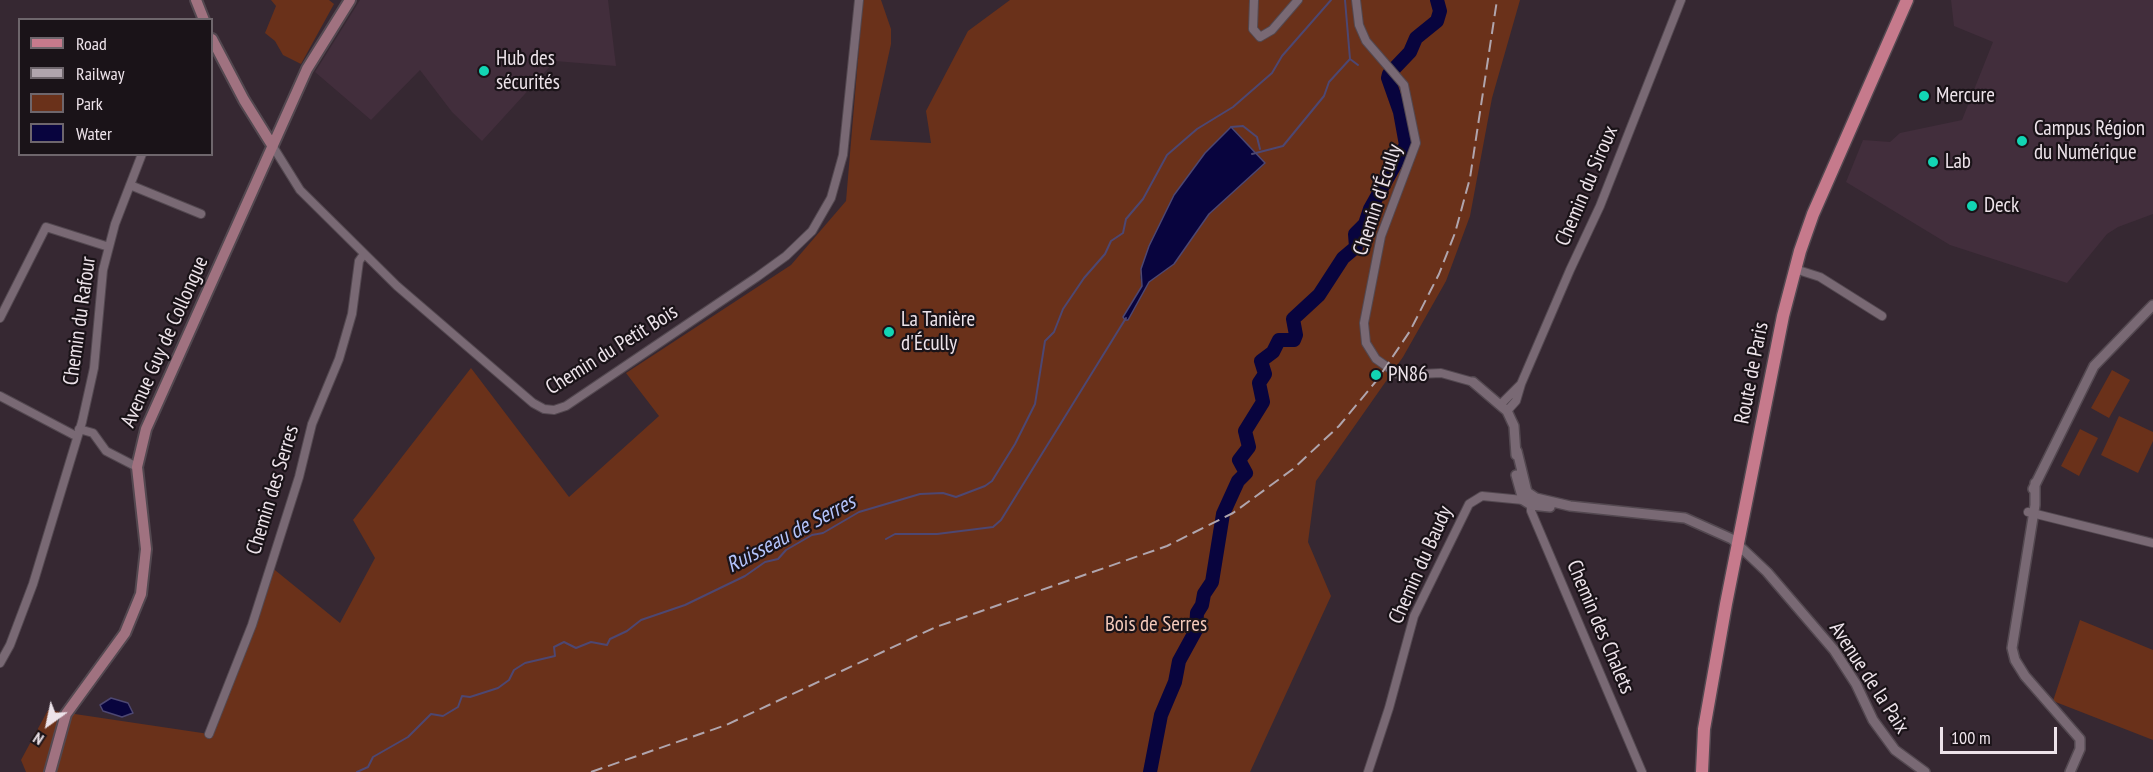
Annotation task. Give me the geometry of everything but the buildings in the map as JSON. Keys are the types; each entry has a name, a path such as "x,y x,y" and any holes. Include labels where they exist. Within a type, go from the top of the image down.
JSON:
{"main road":[{"path":"196,0 203,18"},
{"name":"Avenue Guy de Collongue","path":"50,772 66,714 125,633 141,594 146,549 137,466 146,429 237,227 256,170 272,145 307,69 350,0"},
{"name":"Route de Paris","path":"1702,772 1704,729 1769,384 1795,269 1813,214 1907,0"},
{"path":"213,41 244,100 272,145"}],"street":[{"name":"Chemin du Petit Bois","path":"272,145 300,190 364,254 435,320 526,398 548,411 566,406 786,256 815,226 831,198 839,174 859,0"},
{"path":"1254,0 1253,29 1260,37 1272,30 1298,0"},
{"name":"Chemin d'Écully","path":"1356,0 1362,34 1398,76 1406,95 1416,137 1415,150 1381,236 1364,323 1365,338 1373,356 1395,374 1404,376 1441,373 1473,382 1504,408"},
{"name":"Chemin du Siroux","path":"1504,408 1521,384 1569,270 1600,206 1681,0"},
{"name":"Chemin du Rafour","path":"0,663 10,645 33,584 78,433 94,368 97,311 109,248 141,156"},
{"path":"130,185 201,214"},
{"path":"0,318 46,227 109,248"},
{"name":"Chemin des Serres","path":"209,734 254,618 299,477 312,424 339,359 352,314 359,261 364,254"},
{"path":"1795,269 1820,277 1882,316"},
{"path":"2070,772 2080,749 2080,739 2047,704 2019,667 2013,654 2012,637 2035,483 2089,378 2105,361 2115,344 2153,305"},
{"path":"0,396 78,433 93,432 106,451 137,466"},
{"path":"1504,408 1514,426 1516,451 1528,500 1685,518 1732,539 1738,546"},
{"name":"Chemin du Baudy","path":"1368,772 1389,708 1414,616 1469,504 1482,496 1528,500"},
{"name":"Chemin des Chalets","path":"1528,500 1642,772"},
{"path":"2031,512 2153,543"},
{"name":"Avenue de la Paix","path":"1738,546 1767,572 1834,650 1856,684 1873,720 1895,750 1925,772"}],"shaded area":[{"name":"Hub des sécurités","path":"360,0 608,0 616,66 555,61 482,141 452,112 420,70 371,120 315,72"},
{"name":"Campus Région du Numérique","path":"1951,0 2153,0 2153,214 2118,227 2107,234 2067,283 1950,245 1846,182 1863,140 1890,142 1900,133 1962,120 1993,42 1954,26"}],"green space":[{"path":"271,0 329,0 334,4 301,64 283,55 275,41 265,33 276,6"},
{"name":"Bois de Serres","path":"863,0 881,0 891,29 891,44 870,140 931,143 926,111 968,31 1010,0 1520,0 1492,98 1470,216 1446,281 1403,357 1316,481 1308,542 1331,596 1250,772 26,772 21,760 48,710 209,734 270,566 340,623 375,558 353,520 471,368 569,497 659,416 626,373 791,265 846,201","holes":["1232,127 1265,164 1209,214 1174,264 1149,282 1130,313 1123,316 1142,286 1140,277 1143,262 1174,195 1205,153"]},
{"path":"2112,370 2130,380 2109,418 2091,408"},
{"path":"2119,416 2153,432 2153,441 2138,473 2101,455"},
{"path":"2080,429 2098,438 2079,476 2061,466"},
{"path":"2080,620 2153,650 2153,740 2053,701"}],"water":[{"path":"1231,127 1265,163 1209,214 1174,264 1149,282 1128,320 1125,320 1123,317 1142,286 1141,269 1149,246 1174,195 1205,153"},
{"path":"111,698 128,703 133,713 122,717 103,711 100,705"}],"waterway":[{"name":"Ruisseau de Serres","path":"357,772 368,767 373,757 408,737 431,714 443,716 458,707 462,696 470,697 498,688 509,680 514,670 525,663 555,656 554,647 564,642 576,648 591,642 607,645 610,639 627,631 641,620 685,605 745,576 765,562 778,559 786,550 812,535 823,533 859,512 920,494 943,493 956,497 992,481 1015,444 1035,404 1045,341 1054,332 1063,309 1084,278 1105,254 1111,241 1123,233 1126,219 1143,199 1167,155 1197,129 1233,107 1272,73 1282,56 1331,0"},
{"name":"Ruisseau de Serres","path":"1345,0 1350,59 1358,65"},
{"path":"1150,772 1161,715 1175,682 1179,661 1196,630 1197,613 1202,605 1204,594 1212,582 1223,514 1238,481 1246,473 1239,460 1249,447 1245,431 1263,402 1259,383 1265,374 1261,361 1273,352 1279,340 1294,340 1296,335 1293,319 1319,295 1343,258 1356,247 1355,234 1365,224 1370,209 1406,145 1400,112 1388,78 1389,74 1410,52 1416,38 1437,21 1440,11 1437,0"},
{"path":"1252,154 1283,146 1324,96 1329,82 1350,59"},
{"path":"1231,127 1243,126 1257,137 1260,149"},
{"path":"886,539 895,534 937,534 993,527 1001,520 1126,318"}],"railway":[{"path":"591,772 726,725 936,627 1167,546 1233,513 1293,469 1339,426 1377,380 1410,331 1439,274 1455,233 1470,178 1497,0"}],"place":[{"name":"Hub des sécurités","path":"484,71"},
{"name":"Mercure","path":"1924,96"},
{"name":"Campus Région du Numérique","path":"2022,141"},
{"name":"Lab","path":"1933,162"},
{"name":"Deck","path":"1972,206"},
{"name":"La Tanière d'Écully","path":"889,332"},
{"name":"PN86","path":"1376,375"}]}
